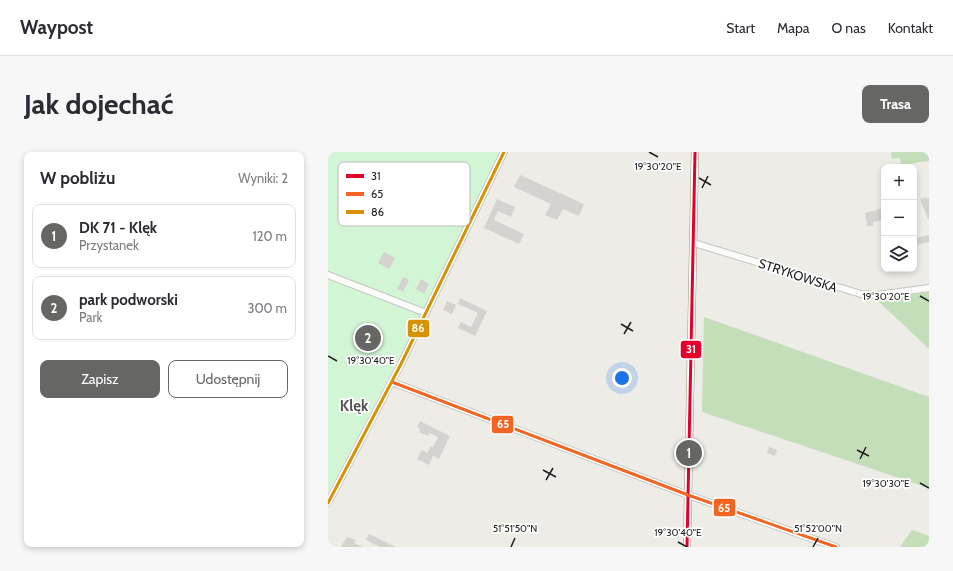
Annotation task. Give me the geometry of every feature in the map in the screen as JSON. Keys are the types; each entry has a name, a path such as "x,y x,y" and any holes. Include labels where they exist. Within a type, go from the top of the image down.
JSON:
{"main road":[{"path":"688,547 695,152"}],"street":[{"path":"470,222 504,152"},
{"path":"328,503 392,382 468,226"},
{"name":"STRYKOWSKA","path":"694,242 861,294 877,295 929,288"},
{"path":"328,275 426,313"},
{"path":"392,382 688,495 836,547"}],"green space":[{"path":"328,152 501,152 470,216 470,162 338,162 338,226 465,226 424,310 328,493"},
{"path":"891,152 929,152 929,161 901,164 900,158 892,159"},
{"path":"929,292 929,349 877,300"},
{"path":"704,317 929,397 929,488 702,412"},
{"path":"912,530 929,536 929,547 900,547"}],"building":[{"path":"520,175 584,204 579,216 563,209 557,220 545,215 551,204 514,187"},
{"path":"926,197 927,199 929,198 929,219 920,199"},
{"path":"497,199 515,207 511,217 498,211 494,220 524,234 519,244 484,228"},
{"path":"881,209 881,221 873,222 873,226 867,226 865,213"},
{"path":"929,235 929,242 918,245 917,238"},
{"path":"384,252 395,258 389,269 378,263"},
{"path":"403,277 409,280 403,292 397,289"},
{"path":"421,279 429,284 424,294 416,289"},
{"path":"460,298 487,311 475,336 458,328 461,322 471,327 478,313 458,304"},
{"path":"447,301 456,305 452,314 443,310"},
{"path":"420,421 450,436 439,459 433,456 429,465 417,459 422,450 427,453 431,446 433,447 438,437 429,433 428,436 419,432 420,429 417,427"},
{"path":"769,447 777,450 775,456 767,453"},
{"path":"369,534 396,547 380,547 366,540"},
{"path":"347,537 356,540 354,543 363,547 341,547"}],"transit line":[{"name":"86","path":"470,222 504,152"},
{"name":"31","path":"687,547 695,152"},
{"name":"86","path":"328,503 401,364 468,226"},
{"name":"65","path":"392,382 688,495 836,547"}],"place":[{"name":"park podworski","path":"368,338"},
{"name":"DK 71 - Klęk","path":"689,453"}],"district":[{"name":"Klęk","path":"354,406"}]}
